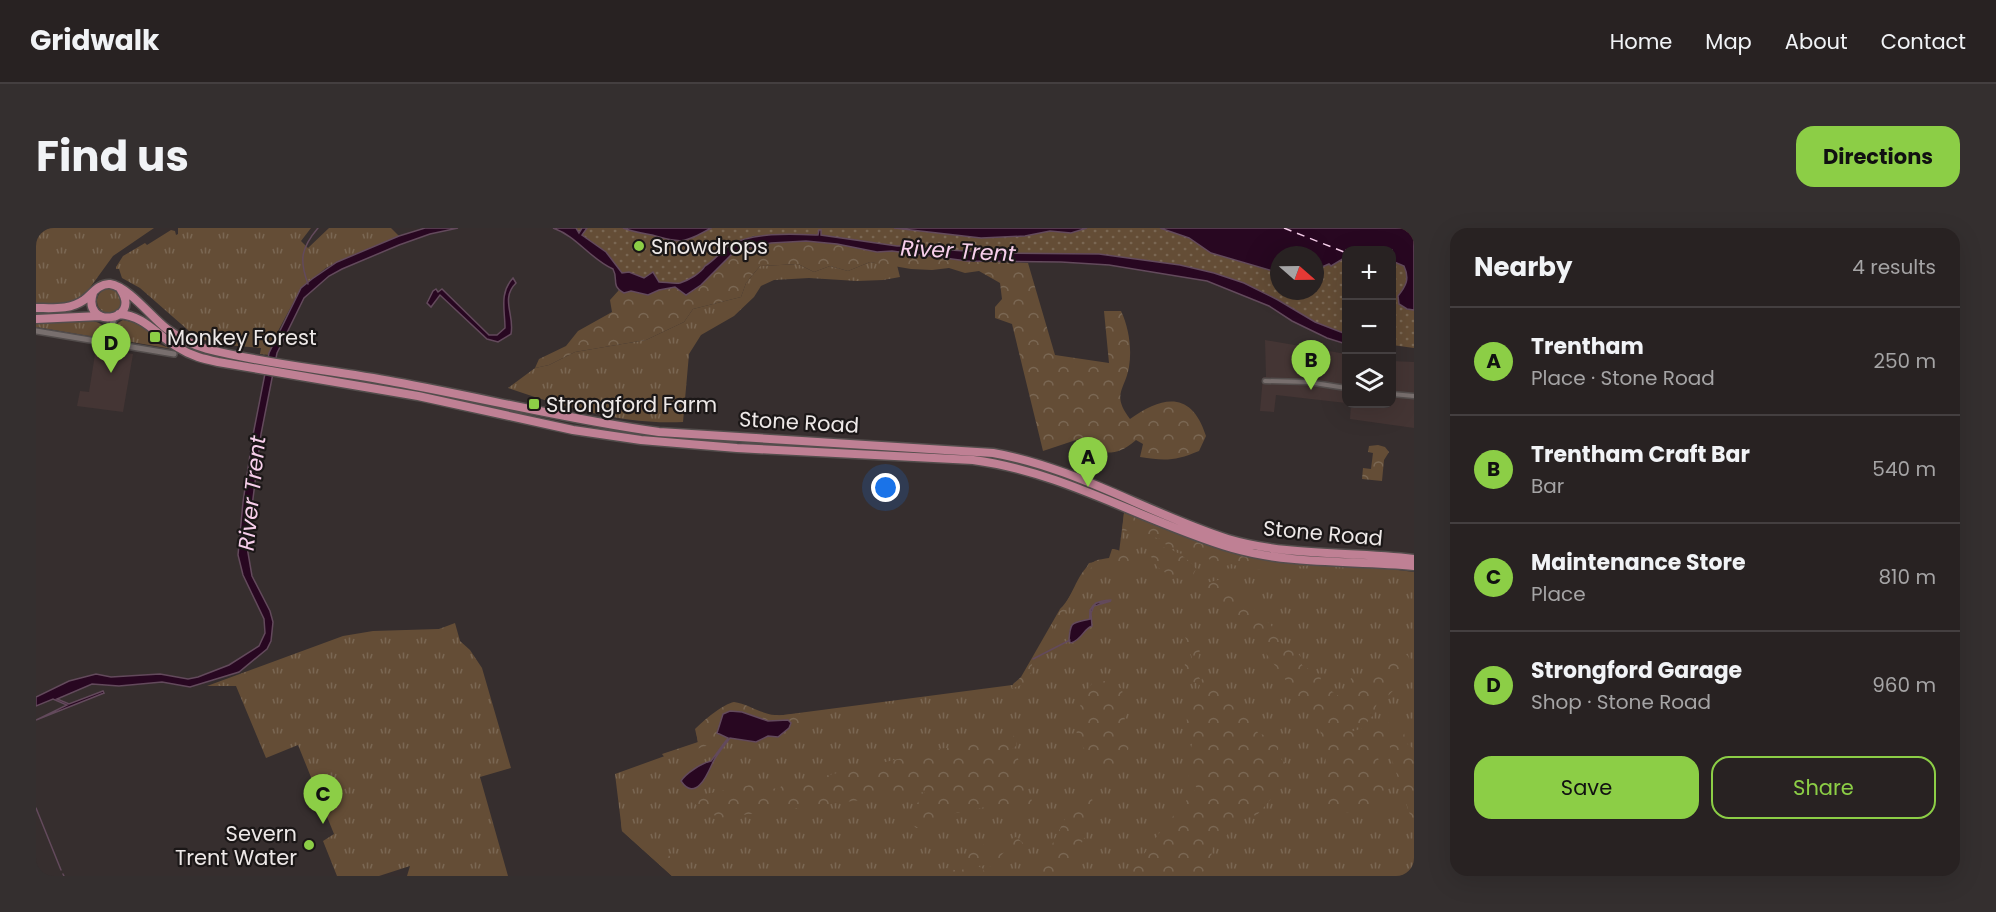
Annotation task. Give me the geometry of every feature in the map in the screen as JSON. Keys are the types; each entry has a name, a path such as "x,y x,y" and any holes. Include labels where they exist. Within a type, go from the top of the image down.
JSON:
{"highway":[{"path":"36,308 72,307 105,285 114,285 121,290 125,303 117,316 108,318 100,316 36,319"},
{"name":"Stone Road","path":"121,290 137,301 166,328 188,342 207,349 394,382 570,419 659,432 993,453 1047,467 1178,520 1248,544 1290,551 1414,559"},
{"path":"93,293 92,307 100,316"},
{"name":"Stone Road","path":"117,316 139,318 172,344 200,358 418,396 573,430 641,441 973,460 1005,465 1058,480 1183,531 1233,548 1290,558 1414,566"}],"street":[{"path":"100,316 109,331"},
{"path":"108,343 109,331 117,316"},
{"path":"36,331 174,354"},
{"path":"1265,381 1308,382 1342,387"},
{"path":"1396,394 1414,396"}],"shaded area":[{"path":"1265,340 1342,353 1342,403 1276,395 1274,412 1260,411 1263,377 1266,377"},
{"path":"96,348 133,354 123,412 77,406 80,391 89,392"},
{"path":"1396,361 1414,362 1414,428 1350,419 1351,408 1396,408"}],"green space":[{"path":"36,228 154,228 113,256 89,289 73,303 36,305"},
{"path":"178,228 311,228 301,241 308,248 329,228 391,228 399,236 337,262 301,288 278,331 269,355 260,354 261,348 225,345 197,338 140,288 122,278 116,267 123,256 171,230 175,231 176,235 178,234"},
{"path":"576,228 1414,228 1414,348 1396,346 1396,246 1342,246 1342,332 1315,322 1278,300 1324,300 1324,246 1270,246 1270,296 1244,283 1180,265 1099,254 996,253 897,246 821,235 821,230 818,235 753,236 721,254 691,279 680,283 659,282 653,272 644,278 637,276 627,286 620,276 622,277 622,273 606,252 577,232"},
{"path":"806,241 837,244 876,252 892,251 967,261 1028,263 1055,355 1109,363 1104,311 1121,311 1130,346 1129,367 1120,398 1124,411 1130,419 1154,405 1165,402 1185,405 1200,421 1206,436 1199,451 1170,459 1140,457 1143,444 1136,440 1118,451 1087,451 1085,437 1043,451 1012,324 995,318 995,307 1002,299 1000,283 979,271 965,273 949,268 911,269 870,262 848,271 830,266 814,272 798,264 760,266 746,283 741,297 693,309 684,322 646,340 575,352 549,365 535,368 539,359 566,346 578,331 612,312 610,300 619,290 624,293 631,291 648,295 658,290 675,287 686,295 701,285 735,251 771,243"},
{"path":"870,262 897,265 900,277 857,281 809,278 774,280 761,286 754,297 734,316 701,335 689,354 683,422 616,418 550,402 508,388 535,368 549,365 575,352 646,340 684,322 693,309 741,297 746,283 760,266 798,264 814,272 830,266 848,271"},
{"path":"109,289 118,292 121,301 118,310 109,313 100,310 97,301 100,292"},
{"path":"123,320 140,324 152,335 156,343 172,349 114,339 113,329"},
{"path":"79,321 99,323 106,333 101,338 36,327 36,323"},
{"path":"1369,446 1385,447 1389,452 1384,460 1382,481 1362,479 1363,468 1371,469 1373,453 1368,452"},
{"path":"1124,513 1218,547 1414,572 1414,876 672,876 622,831 615,774 698,744 696,729 768,717 1019,684 1089,563 1101,561 1117,568"},
{"path":"1124,513 1218,547 1307,564 1267,569 1231,564 1220,565 1205,557 1192,556 1166,545 1164,540 1128,530 1122,532"},
{"path":"1152,547 1175,551 1196,569 1193,575 1182,580 1166,573 1153,561 1150,550"},
{"path":"1112,549 1127,556 1132,571 1119,574 1097,563 1091,568 1053,628 1048,642 1032,662 1032,670 1025,684 1012,688 1021,677 1084,571 1095,561 1109,558"},
{"path":"1222,579 1237,593 1250,598 1259,619 1265,619 1275,630 1274,633 1280,639 1282,646 1291,646 1302,658 1302,665 1319,675 1320,683 1340,697 1350,685 1351,677 1362,678 1407,655 1409,658 1398,684 1384,699 1377,702 1374,715 1366,724 1358,723 1346,713 1338,731 1353,731 1387,722 1403,728 1406,743 1414,749 1414,827 1391,757 1389,739 1381,740 1381,749 1377,753 1384,784 1385,809 1374,813 1361,807 1344,813 1340,820 1328,824 1325,745 1318,724 1248,629 1229,608 1207,595 1202,584"},
{"path":"455,623 460,641 470,650 482,668 511,768 480,777 508,876 407,876 410,866 379,876 337,876 323,841 334,834 298,745 266,758 236,686 207,686 343,636 373,631 439,629"},
{"path":"1185,636 1189,636 1191,643 1200,648 1198,662 1203,665 1200,668 1201,681 1205,673 1209,675 1209,679 1219,683 1251,709 1251,719 1258,733 1275,739 1279,744 1278,750 1273,751 1275,758 1281,759 1291,768 1292,774 1283,780 1280,789 1256,816 1244,811 1240,826 1235,826 1227,835 1210,845 1213,848 1211,862 1200,875 1128,876 1163,828 1197,788 1189,777 1188,759 1192,744 1186,726 1189,700 1198,692 1200,685 1188,677 1185,661 1180,656 1184,648 1189,660 1192,658"},
{"path":"1106,681 1122,689 1124,729 1130,731 1127,741 1130,745 1122,765 1109,770 1087,753 1079,740 1076,727 1079,709 1093,682"},
{"path":"734,702 775,715 814,713 810,723 803,728 796,729 788,722 722,732 722,739 711,739 709,745 666,759 662,754 698,742 695,729 719,709"},
{"path":"1011,733 1016,739 1016,746 1010,751 1018,758 1019,764 1016,771 1024,776 1026,795 1032,800 1027,808 1021,810 1011,811 1005,803 951,814 940,818 937,824 927,828 916,828 907,818 925,792 829,804 823,808 813,806 805,812 797,808 719,818 690,801 689,798 764,782 771,789 779,788 786,783"},
{"path":"1081,798 1085,801 1092,799 1100,822 1085,828 1086,837 1083,839 1076,858 1067,868 1069,872 1066,876 1036,876 1070,809"},
{"path":"625,820 631,823 636,833 649,837 656,851 666,853 673,859 671,864 677,866 676,869 692,876 672,876 622,831 621,823"},
{"path":"1016,837 1023,843 1020,847 1010,848 1002,854 1003,861 992,867 978,866 983,869 984,876 944,876 945,868 959,871 964,869 968,849 975,848 979,844 996,847"}],"water":[{"name":"River Trent","path":"425,228 458,228 430,234 399,245 329,276 304,298 277,353 261,434 247,547 252,576 270,611 273,622 271,641 267,649 239,672 190,687 162,682 119,686 92,684 57,699 69,704 103,691 104,693 36,720 67,705 53,699 36,706 36,697 69,681 96,674 111,677 160,674 188,679 229,665 259,646 265,633 264,619 243,575 238,555 253,435 269,353 301,288 312,279 337,262 399,236"},
{"name":"River Trent","path":"553,228 576,228 579,233 582,228 587,228 582,235 606,252 622,273 629,272 644,278 653,272 659,282 672,283 680,283 694,276 727,247 739,241 773,235 818,235 819,230 821,230 821,235 897,246 996,253 1099,254 1180,265 1244,283 1270,296 1270,300 1278,300 1315,322 1342,332 1342,343 1292,321 1269,306 1207,281 1109,265 967,261 892,251 877,252 806,241 771,243 735,251 701,285 686,295 675,287 648,295 631,291 624,293 616,285 613,269 597,260 562,232"},
{"path":"623,228 711,228 694,237 676,241"},
{"path":"894,228 1087,228 1071,233 1050,231 1025,236 981,238"},
{"path":"1160,228 1414,228 1414,310 1399,304 1398,296 1405,286 1407,275 1404,266 1396,263 1396,246 1342,246 1342,259 1331,266 1329,264 1324,266 1324,246 1270,246 1270,270 1211,253 1189,238"},
{"path":"513,278 516,283 511,289 508,301 511,334 498,342 487,339 440,295 431,307 427,303 433,291 436,289 438,292 442,289 489,335 497,335 505,328 504,296"},
{"path":"1111,601 1094,606 1091,613 1092,626 1075,641 1071,643 1069,641 1072,626 1090,619 1090,610 1096,603"},
{"path":"730,711 742,712 768,721 788,720 791,723 789,728 778,737 768,736 756,742 730,738 716,756 701,784 692,789 686,787 681,781 683,778 694,769 711,761 728,738 717,733 723,714"}],"waterway":[{"path":"308,284 303,268 303,254 318,228"},
{"path":"1090,619 1094,604 1111,600"},
{"path":"1033,659 1070,640"},
{"path":"36,808 61,870"}],"ferry route":[{"path":"1284,228 1342,251"}],"place":[{"name":"Snowdrops","path":"639,246"},
{"name":"Monkey Forest","path":"155,337"},
{"name":"Strongford Garage","path":"111,373"},
{"name":"Trentham Craft Bar","path":"1311,390"},
{"name":"Strongford Farm","path":"534,404"},
{"name":"Trentham","path":"1088,487"},
{"name":"Maintenance Store","path":"323,824"},
{"name":"Severn Trent Water","path":"309,845"}]}
